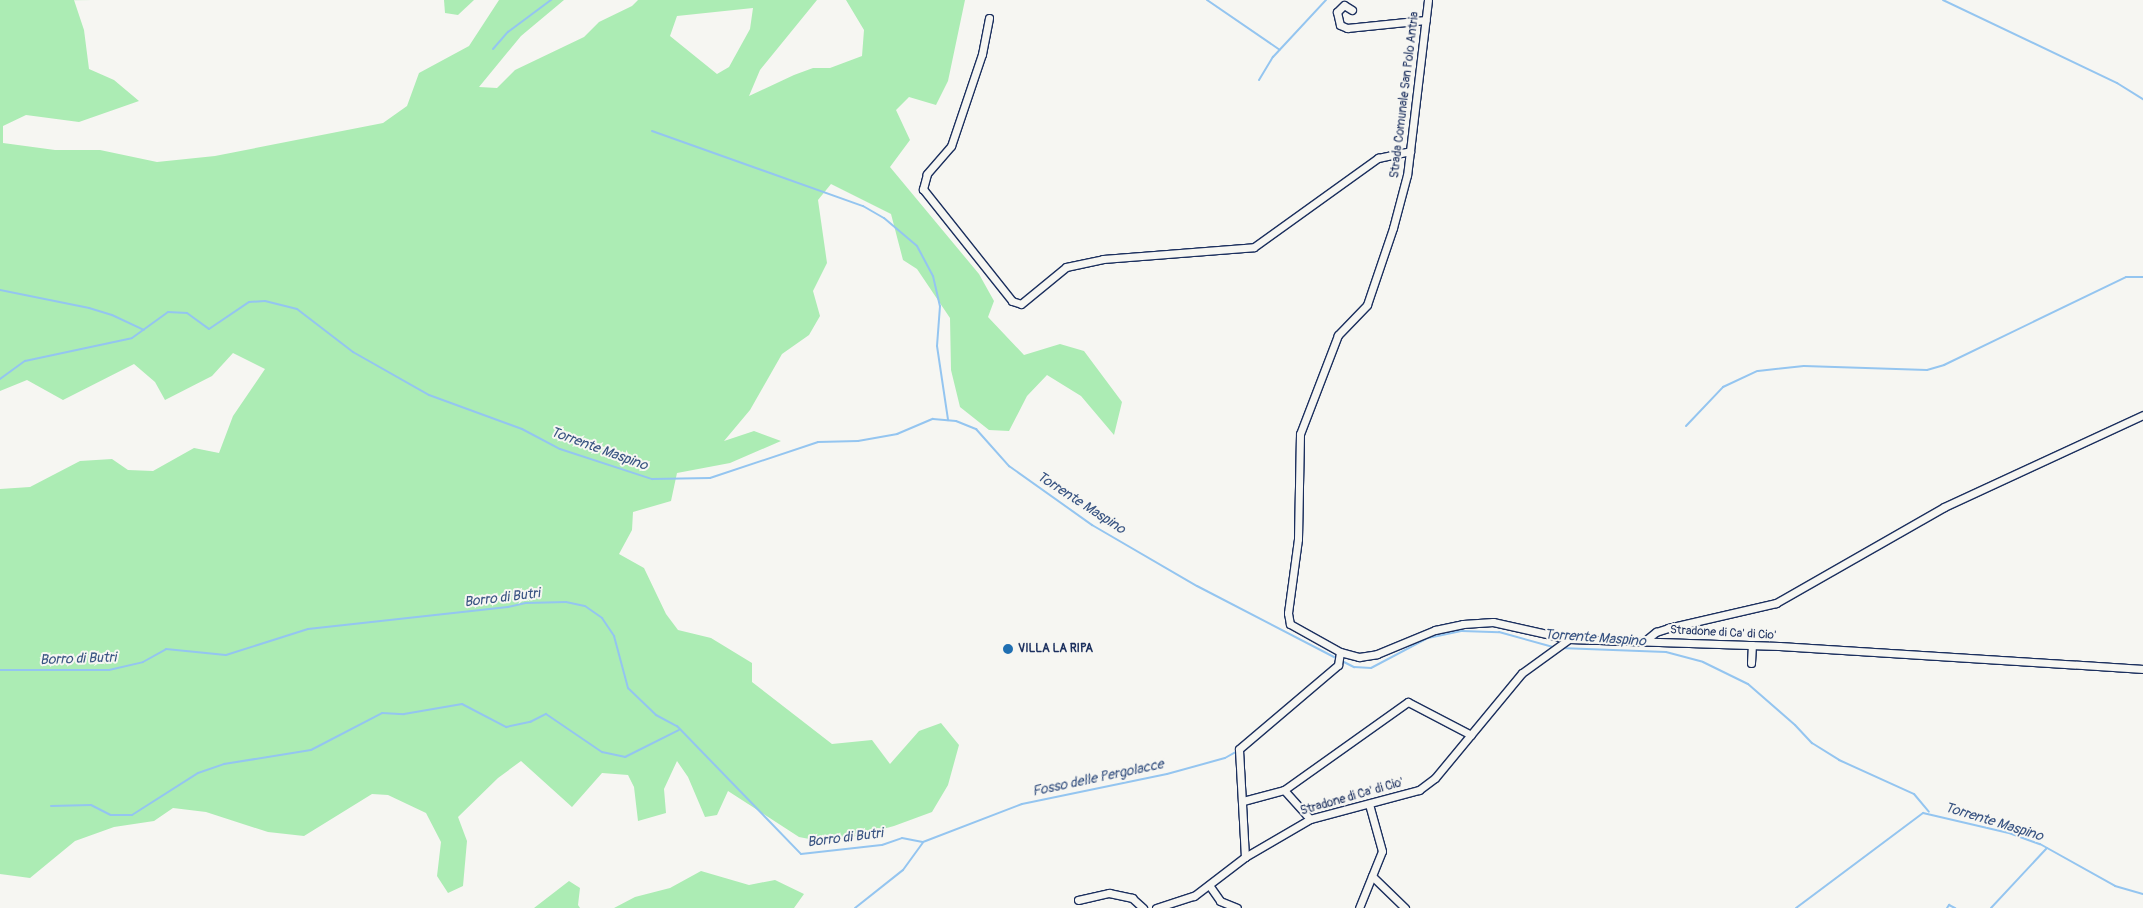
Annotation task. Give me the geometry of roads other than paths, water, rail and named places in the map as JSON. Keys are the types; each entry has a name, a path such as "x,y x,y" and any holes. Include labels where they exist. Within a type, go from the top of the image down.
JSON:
{"street":[{"name":"Strada Comunale San Polo Antria","path":"1428,0 1410,151 1393,228 1366,305 1338,334 1300,434 1298,539 1288,613 1290,624 1340,652 1360,657 1377,654 1435,630 1463,624 1493,622 1569,639"},
{"path":"1352,10 1344,5 1337,12 1340,25 1347,28 1426,20"},
{"path":"989,18 982,54 952,146 927,174 923,189 1012,301 1021,304 1066,267 1103,259 1254,247 1378,158 1410,151"},
{"path":"1646,640 1656,632 1668,628 1776,603 1944,507 2143,415"},
{"name":"Stradone di Ca' di Cio'","path":"1156,908 1194,896 1245,858 1310,819 1419,790 1435,778 1522,673 1569,639 1646,640 1752,645 2143,669"},
{"path":"1750,663 1752,645"},
{"path":"1245,858 1239,749 1338,666 1340,652"},
{"path":"1243,801 1284,790 1408,702 1471,735"},
{"path":"1284,790 1310,819"},
{"path":"1359,908 1382,851 1369,804"},
{"path":"1372,876 1405,908"},
{"path":"1209,885 1220,901 1237,908"},
{"path":"1078,900 1109,894 1132,898 1143,908"}],"waterway":[{"path":"493,49 508,32 551,0"},
{"path":"1207,0 1280,50"},
{"path":"1259,80 1273,57 1326,0"},
{"path":"1943,0 2117,83 2143,99"},
{"path":"652,131 863,206 884,218 917,246 933,276 940,306 937,346 948,420"},
{"path":"1686,426 1723,387 1758,371 1804,366 1927,370 1944,365 2126,277 2143,277"},
{"name":"Torrente Maspino","path":"0,290 89,308 112,315 144,330"},
{"name":"Torrente Maspino","path":"0,379 25,361 132,338 168,312 187,313 209,329 249,302 265,301 297,309 353,352 429,395 522,429 560,449 652,479 710,478 818,442 858,441 897,434 933,419 956,421 976,429 1009,466 1092,525 1197,586 1336,658"},
{"name":"Borro di Butri","path":"0,670 109,670 143,662 166,649 226,655 308,629 508,607 526,603 566,602 585,606 602,618 614,636 628,688 656,715 677,726 801,854 882,845 902,838 923,842"},
{"name":"Torrente Maspino","path":"1340,660 1354,667 1371,668 1428,638 1462,631 1499,632 1553,647"},
{"name":"Torrente Maspino","path":"1560,648 1666,652 1703,662 1748,684 1795,725 1812,743 1839,760 1914,794 1929,812"},
{"path":"51,806 91,805 111,815 132,815 198,773 224,764 311,750 382,713 404,714 462,704 506,727 530,722 546,714 602,752 625,757 679,730"},
{"name":"Fosso delle Pergolacce","path":"855,908 903,870 923,842 1022,804 1167,774 1225,758 1236,752"},
{"name":"Torrente Maspino","path":"1796,908 1923,813 2009,833 2040,844 2115,886 2143,894"},
{"path":"1991,908 2047,848"},
{"path":"1947,908 1949,905 1955,908"}],"place":[{"name":"VILLA LA RIPA","path":"1008,649"}]}
